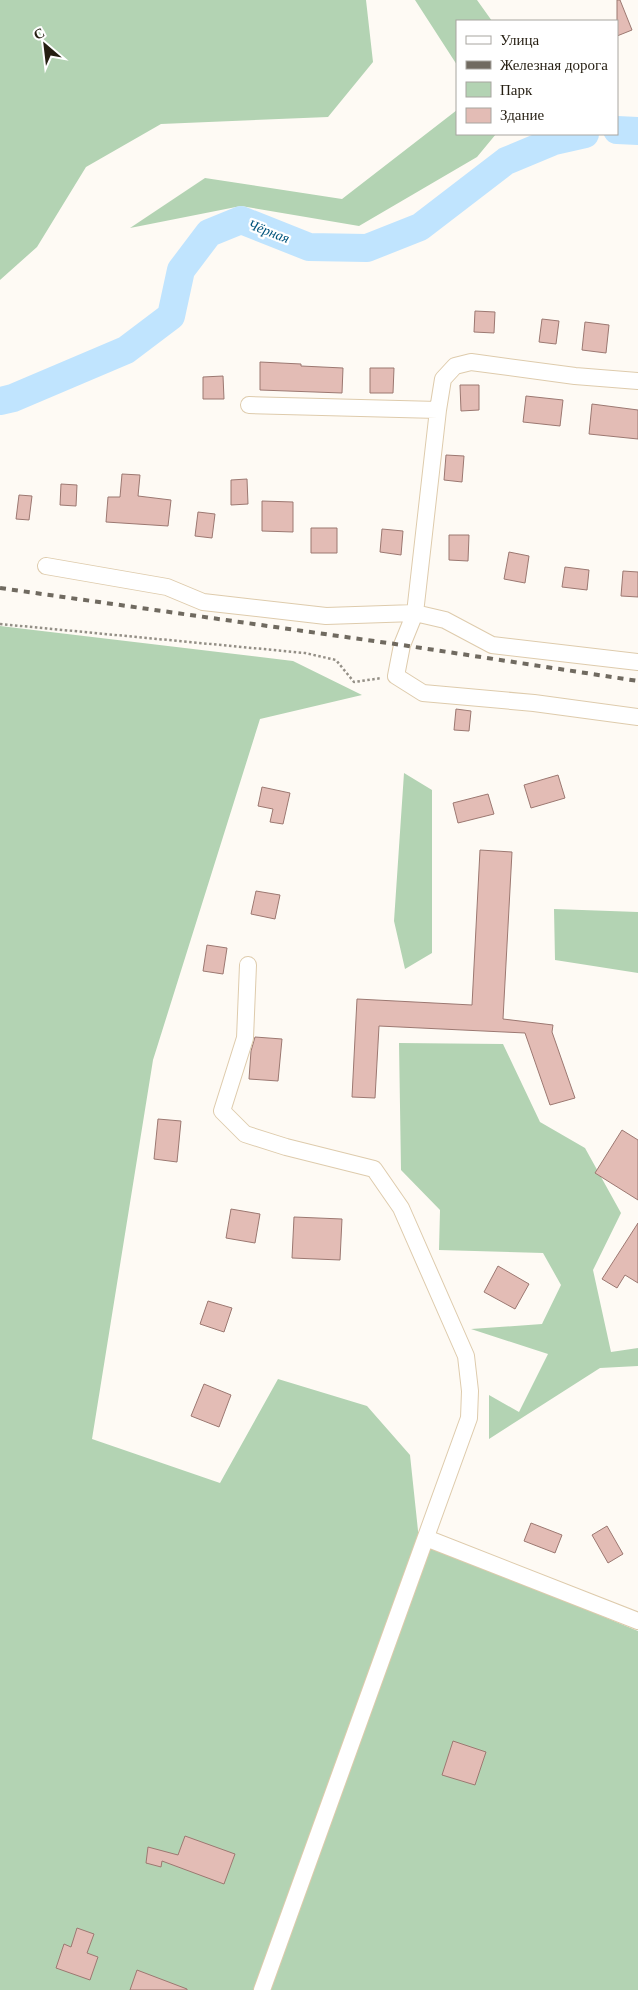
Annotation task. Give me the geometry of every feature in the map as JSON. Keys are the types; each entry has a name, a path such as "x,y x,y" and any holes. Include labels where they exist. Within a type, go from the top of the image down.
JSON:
{"street":[{"path":"638,381 575,376 471,362 455,366 443,378 415,612 402,645 396,676 423,693 534,703 638,717"},
{"path":"249,405 438,410"},
{"path":"46,566 168,587 203,602 326,616 415,612 445,620 492,645 638,662"},
{"path":"248,965 245,1038 222,1110 245,1134 286,1147 374,1169 401,1208 466,1356 470,1391 469,1418 262,1990"},
{"path":"426,1538 638,1621"}],"path":[{"path":"0,624 305,653 336,660 354,682 396,676"}],"green space":[{"path":"0,0 366,0 373,62 328,117 161,124 86,167 37,247 0,280"},
{"path":"415,0 477,0 491,20 456,20 456,63"},
{"path":"456,111 456,135 495,135 477,157 359,226 241,206 130,228 205,178 342,199"},
{"path":"0,626 293,661 362,695 260,719 153,1060 92,1439 220,1483 278,1379 367,1406 410,1455 419,1540 638,1631 638,1990 0,1990"},
{"path":"404,773 432,790 432,953 405,969 394,921"},
{"path":"554,909 638,912 638,973 555,960"},
{"path":"399,1043 503,1044 540,1122 585,1148 621,1213 593,1270 611,1352 638,1348 638,1366 600,1368 489,1439 489,1395 519,1412 548,1354 471,1329 542,1324 561,1285 543,1253 439,1250 440,1210 401,1170"}],"building":[{"path":"617,0 620,0 632,30 618,36"},
{"path":"475,311 495,312 494,333 474,332"},
{"path":"542,319 559,321 556,344 539,342"},
{"path":"585,322 609,325 606,353 582,350"},
{"path":"260,362 343,368 342,393 260,390"},
{"path":"370,368 394,368 393,393 370,393"},
{"path":"223,376 224,399 203,399 203,377"},
{"path":"460,385 479,385 479,410 461,411"},
{"path":"526,396 563,400 560,426 523,422"},
{"path":"592,404 638,410 638,439 589,434"},
{"path":"446,455 464,456 462,482 444,480"},
{"path":"122,474 140,475 138,496 171,500 168,526 106,522 108,497 120,497"},
{"path":"247,479 248,504 231,505 231,480"},
{"path":"61,484 77,485 76,506 60,505"},
{"path":"19,495 32,496 29,520 16,519"},
{"path":"262,501 293,502 293,532 262,531"},
{"path":"198,512 215,514 212,538 195,536"},
{"path":"311,528 337,528 337,553 311,553"},
{"path":"382,529 403,531 401,555 380,552"},
{"path":"449,535 469,535 468,561 449,560"},
{"path":"509,552 529,556 525,583 504,579"},
{"path":"565,567 589,570 587,590 562,587"},
{"path":"623,571 638,572 638,597 621,596"},
{"path":"456,709 471,711 469,731 454,730"},
{"path":"558,775 565,798 531,808 524,785"},
{"path":"262,787 290,793 283,824 270,822 273,809 258,806"},
{"path":"488,794 494,814 458,823 453,803"},
{"path":"480,850 512,852 503,1019 553,1025 552,1032 575,1098 550,1105 525,1033 379,1026 375,1098 352,1097 357,999 472,1005"},
{"path":"256,891 280,895 275,919 251,914"},
{"path":"207,945 227,948 223,974 203,971"},
{"path":"255,1037 282,1039 278,1081 249,1079 251,1051"},
{"path":"158,1119 181,1121 177,1162 154,1159"},
{"path":"622,1130 638,1140 638,1200 595,1173"},
{"path":"231,1209 260,1214 255,1243 226,1238"},
{"path":"294,1217 342,1219 340,1260 292,1258"},
{"path":"638,1223 638,1283 625,1275 617,1288 602,1279"},
{"path":"498,1266 529,1284 515,1309 484,1292"},
{"path":"208,1301 232,1308 224,1332 200,1324"},
{"path":"204,1384 231,1395 219,1427 191,1416"},
{"path":"531,1523 562,1535 555,1553 524,1541"},
{"path":"607,1526 623,1554 608,1563 592,1535"},
{"path":"453,1741 486,1752 475,1785 442,1775"},
{"path":"185,1836 235,1854 224,1884 162,1861 161,1867 146,1863 148,1847 178,1855"},
{"path":"77,1928 94,1934 87,1953 98,1957 90,1980 56,1968 64,1944 71,1947"},
{"path":"137,1970 187,1989 187,1990 130,1990"}],"waterway":[{"name":"Чёрная","path":"618,130 638,131"},
{"name":"Чёрная","path":"0,401 13,398 126,350 171,316 181,270 209,233 241,220 309,247 367,248 420,227 506,161 554,141 581,135"}],"railway":[{"path":"0,588 402,645 638,681"}]}
